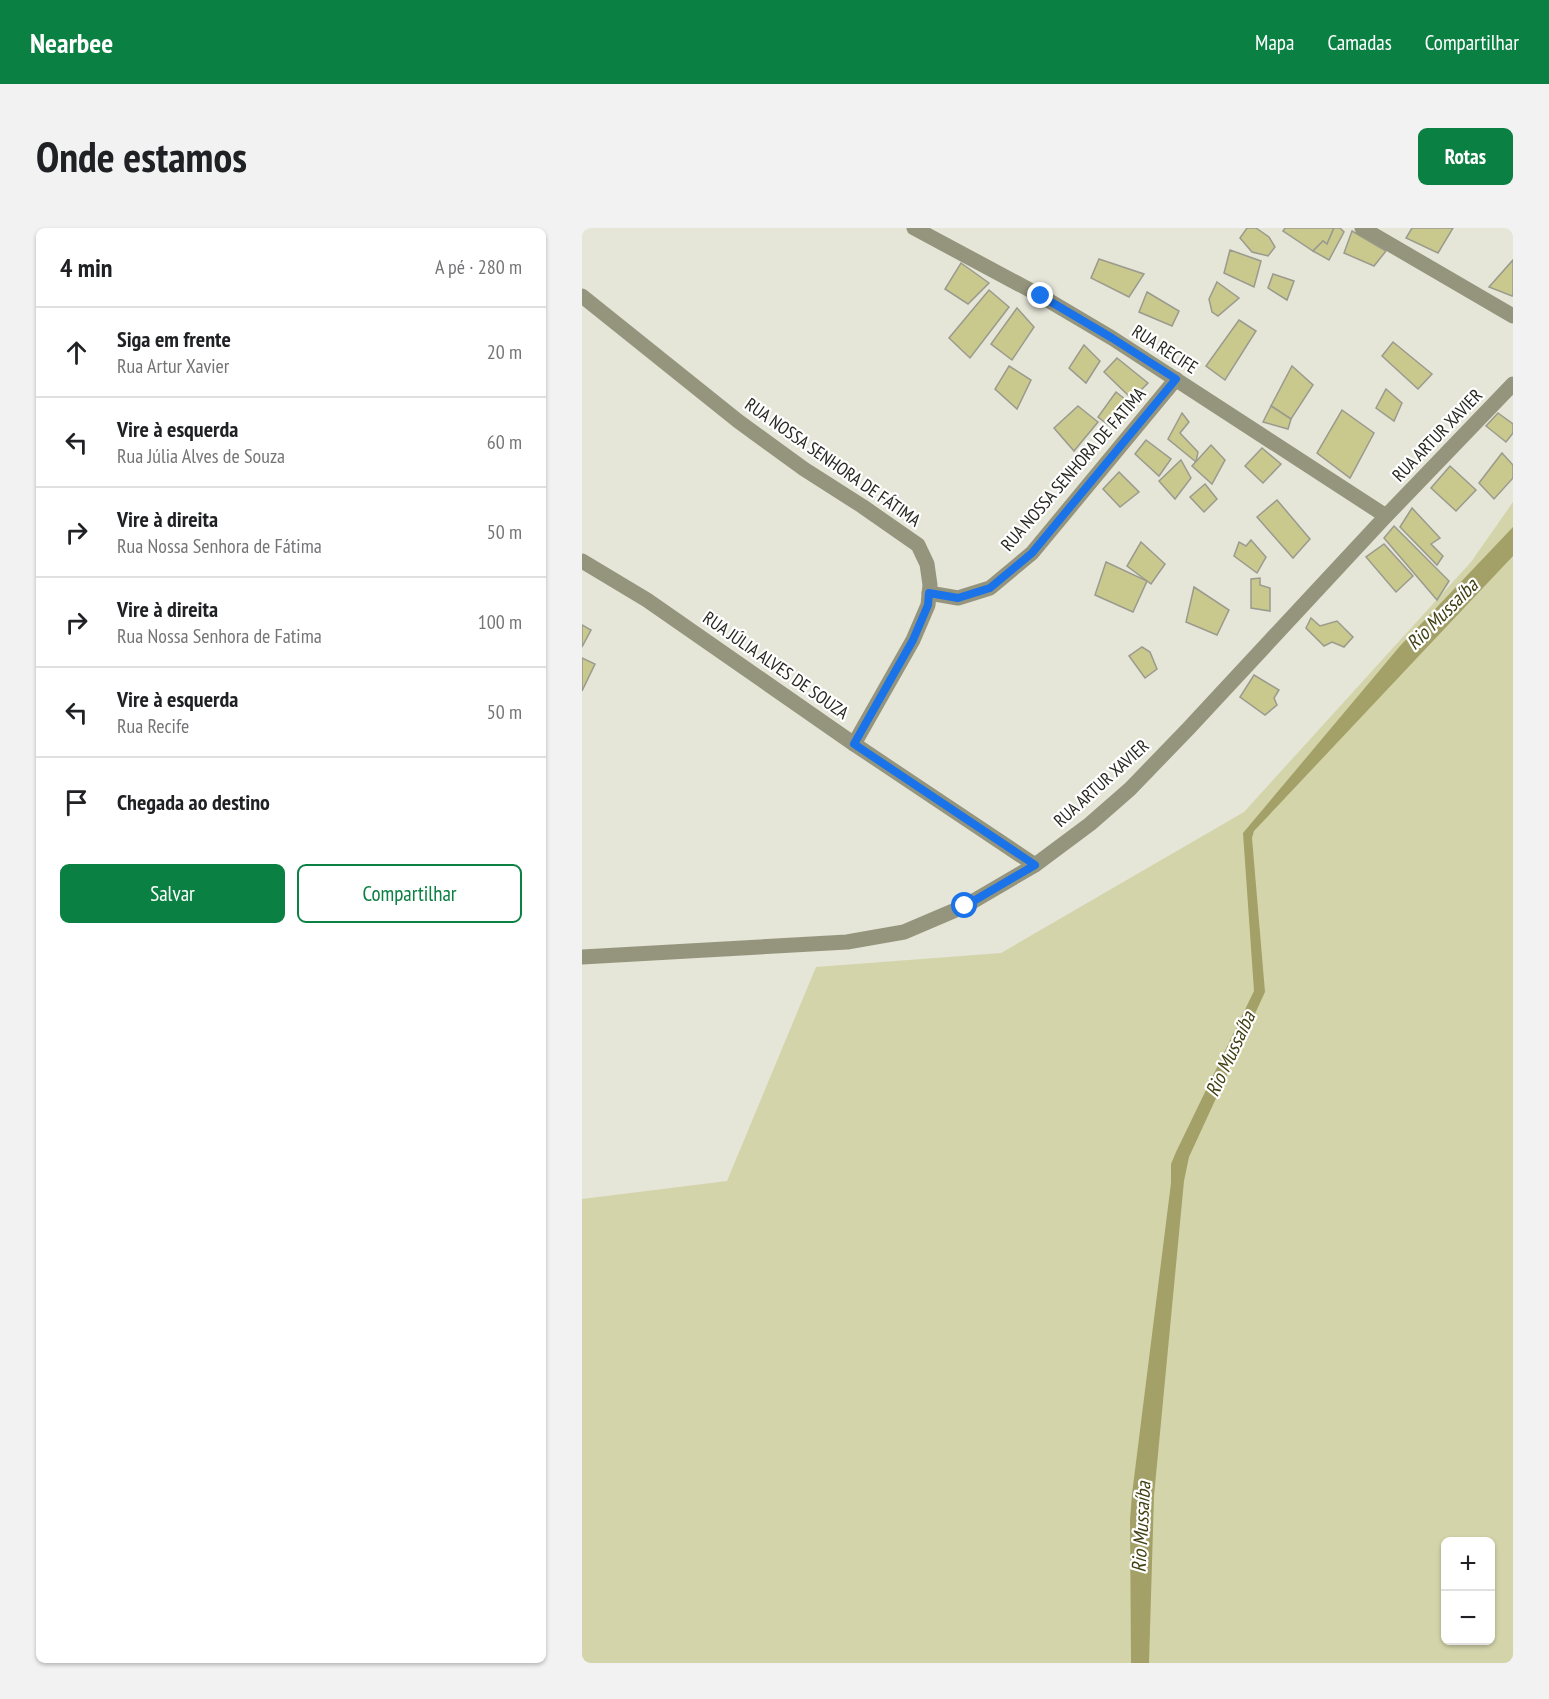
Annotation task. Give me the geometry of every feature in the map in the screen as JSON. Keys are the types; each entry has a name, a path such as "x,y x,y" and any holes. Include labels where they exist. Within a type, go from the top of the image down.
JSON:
{"street":[{"name":"RUA RECIFE","path":"914,228 1041,296 1112,338 1386,516"},
{"path":"1362,228 1513,316"},
{"name":"RUA NOSSA SENHORA DE FÁTIMA","path":"582,296 748,428 804,469 918,545 927,564 928,605 913,640 854,744"},
{"name":"RUA NOSSA SENHORA DE FATIMA","path":"929,593 958,598 990,588 1032,553 1176,379"},
{"name":"RUA ARTUR XAVIER","path":"582,957 847,942 904,932 965,906 1035,865 1090,824 1130,789 1513,384"},
{"name":"RUA JÚLIA ALVES DE SOUZA","path":"582,561 647,600 854,744 1035,865"}],"green space":[{"path":"1513,502 1513,1663 582,1663 582,1199 727,1181 816,967 1001,953 1244,812 1471,562"}],"water":[{"name":"Rio Mussaíba","path":"1513,527 1513,556 1254,831 1252,838 1265,992 1189,1157 1184,1181 1154,1496 1149,1663 1131,1663 1130,1520 1132,1494 1171,1183 1171,1164 1254,991 1243,833 1400,646"}],"building":[{"path":"1247,228 1256,228 1269,237 1275,247 1268,256 1252,252 1240,238"},
{"path":"1285,228 1334,228 1327,244 1323,241 1313,251 1283,231"},
{"path":"1334,228 1340,228 1344,232 1329,260 1313,251 1323,241 1327,244"},
{"path":"1412,228 1453,228 1438,253 1406,238"},
{"path":"1352,231 1386,251 1374,266 1344,253"},
{"path":"1230,250 1261,261 1254,287 1224,273"},
{"path":"1099,259 1144,274 1129,297 1091,278"},
{"path":"1513,260 1513,296 1489,287"},
{"path":"961,263 989,283 968,304 945,289"},
{"path":"1273,274 1294,281 1287,300 1268,288"},
{"path":"1217,282 1239,298 1218,316 1212,312 1209,299"},
{"path":"989,290 1009,307 970,358 949,338"},
{"path":"1147,292 1179,311 1172,326 1139,312"},
{"path":"1017,308 1034,327 1012,360 991,344"},
{"path":"1239,320 1256,331 1225,380 1206,366"},
{"path":"1393,342 1432,374 1418,389 1382,356"},
{"path":"1084,345 1100,361 1086,383 1069,368"},
{"path":"1117,358 1148,383 1132,399 1104,372"},
{"path":"1009,366 1031,380 1017,409 995,389"},
{"path":"1292,366 1313,385 1291,419 1271,406"},
{"path":"1386,389 1402,403 1394,421 1376,408"},
{"path":"1116,392 1130,403 1111,427 1098,417"},
{"path":"1078,406 1098,422 1074,451 1054,428"},
{"path":"1271,406 1291,419 1288,429 1263,422"},
{"path":"1342,410 1374,433 1350,478 1317,453"},
{"path":"1182,413 1189,422 1180,433 1198,452 1196,462 1168,439"},
{"path":"1498,413 1513,424 1513,433 1506,442 1486,426"},
{"path":"1146,440 1171,459 1159,476 1135,454"},
{"path":"1211,445 1225,460 1212,484 1192,466"},
{"path":"1262,448 1281,464 1263,483 1245,466"},
{"path":"1502,453 1513,465 1513,478 1494,499 1479,483"},
{"path":"1181,460 1191,478 1175,499 1159,481"},
{"path":"1450,466 1476,490 1456,511 1431,488"},
{"path":"1119,472 1139,492 1120,507 1103,489"},
{"path":"1205,484 1217,499 1204,512 1190,497"},
{"path":"1277,500 1310,539 1293,558 1257,517"},
{"path":"1412,508 1440,538 1431,544 1443,556 1437,565 1400,527"},
{"path":"1394,526 1449,581 1437,600 1384,538"},
{"path":"1251,540 1266,557 1257,573 1234,556 1239,542 1246,546"},
{"path":"1141,542 1165,564 1151,584 1127,566"},
{"path":"1384,544 1413,576 1396,592 1366,557"},
{"path":"1106,562 1147,581 1133,612 1095,595"},
{"path":"1260,578 1260,585 1270,588 1270,611 1251,608 1251,579"},
{"path":"1194,587 1229,610 1217,635 1186,622"},
{"path":"1311,618 1320,626 1337,621 1353,637 1344,647 1332,642 1324,646 1306,628"},
{"path":"582,625 591,630 582,647"},
{"path":"1142,647 1150,652 1157,669 1145,678 1129,656"},
{"path":"582,658 595,664 582,691"},
{"path":"1254,675 1279,690 1274,698 1277,705 1265,715 1240,697"}],"route":[{"path":"965,906 1035,865 854,744 913,640 928,605 929,593 958,598 990,588 1032,553 1176,379 1041,296"}]}
